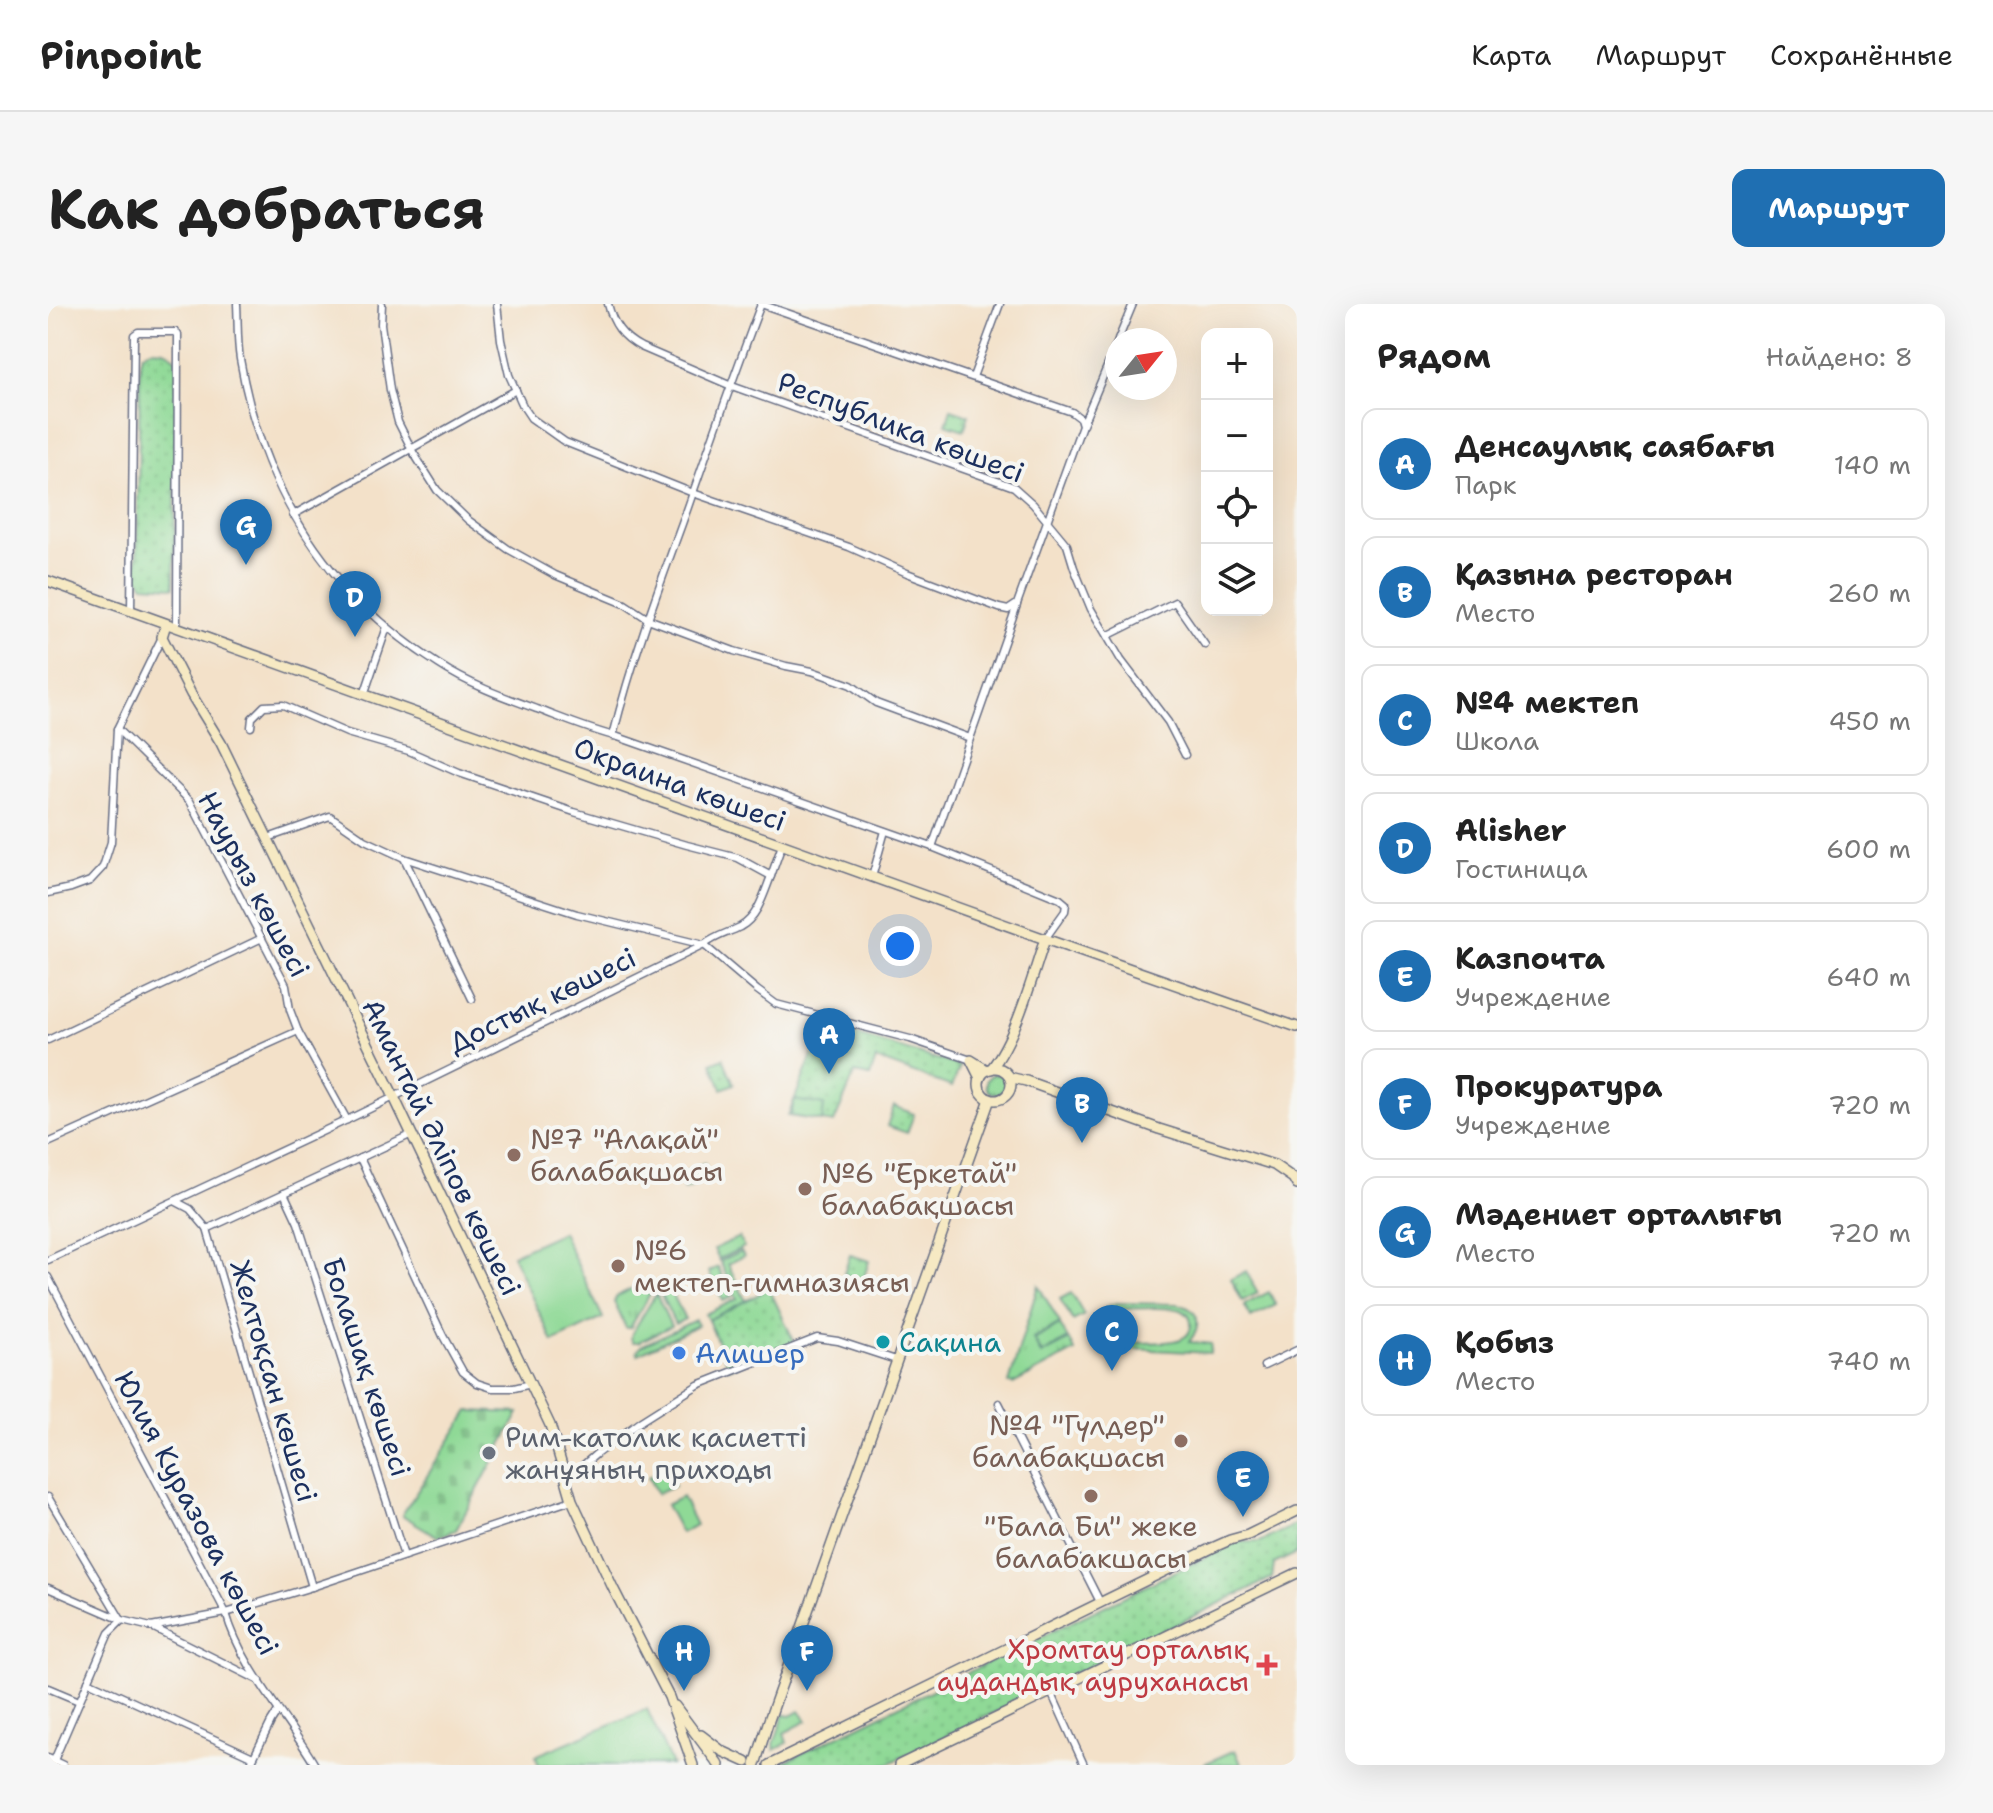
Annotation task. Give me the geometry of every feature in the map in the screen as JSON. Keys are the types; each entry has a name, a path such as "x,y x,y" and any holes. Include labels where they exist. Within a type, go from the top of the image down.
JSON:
{"main road":[{"name":"Окраина көшесі","path":"48,581 1297,1027"},
{"path":"162,637 166,624"},
{"name":"Амантай Әліпов көшесі","path":"162,637 221,743 268,838 531,1384 550,1425 572,1500 669,1697 693,1765"},
{"path":"971,1060 985,1097 1002,1098 1007,1095 1010,1079 1002,1070 1002,1055 1045,939"},
{"path":"980,1078 1002,1055"},
{"path":"971,1060 989,1069 1002,1070"},
{"path":"1010,1079 1017,1078 1159,1129 1274,1165 1293,1178 1297,1185"},
{"path":"748,1764 763,1737 990,1099"},
{"path":"761,1751 770,1764 1100,1602 1297,1511"},
{"path":"899,1765 1297,1573"},
{"name":"Амантай Әліпов көшесі","path":"669,1697 719,1765"},
{"path":"693,1729 722,1751 748,1764"},
{"path":"748,1764 761,1751 763,1737"}],"street":[{"path":"237,304 239,355 264,453 293,515 327,567 387,627 439,665 498,695 932,847 1060,899 1066,904 1065,911 1045,939"},
{"path":"382,304 381,324 390,390 398,422 437,490 468,520 508,549 555,575 625,604 648,619 746,655 812,671 851,685 876,703 970,738"},
{"path":"497,304 501,340 516,390 531,418 565,442 693,493 849,547 999,608 1008,610 1017,604"},
{"name":"Республика көшесі","path":"608,304 619,331 629,341 729,385 1014,487 1033,504 1067,545 1091,609 1121,660 1168,722 1185,755"},
{"path":"613,736 648,619 729,385 761,304 1072,412 1081,422"},
{"path":"973,377 1000,304"},
{"path":"1123,328 1133,304"},
{"path":"131,611 134,335 138,332 176,332 177,628"},
{"path":"932,847 1081,422 1105,369"},
{"path":"293,515 516,390"},
{"path":"1107,636 1175,602 1205,645"},
{"path":"364,695 387,627"},
{"path":"48,893 90,881 103,867 111,842 117,729 162,637"},
{"path":"251,727 252,718 258,710 269,705 283,705 347,733 409,751 459,773 574,812 738,858 771,876"},
{"name":"Наурыз көшесі","path":"117,729 190,801 286,985 290,1010 298,1031 347,1120"},
{"path":"268,838 330,816 365,840 404,858 577,914 704,945 776,1004 910,1039 971,1060"},
{"path":"872,877 885,831"},
{"name":"Достық көшесі","path":"48,1260 347,1120 745,924 752,917 782,845"},
{"path":"404,858 472,999"},
{"path":"48,1040 262,938"},
{"path":"48,1143 298,1031"},
{"path":"207,1229 412,1134"},
{"path":"360,1158 443,1336 463,1372 477,1383 492,1388 531,1384"},
{"name":"Болашақ көшесі","path":"284,1193 298,1223 404,1556"},
{"name":"Желтоқсан көшесі","path":"175,1201 190,1209 207,1229 312,1587"},
{"name":"Юлия Куразова көшесі","path":"48,1277 260,1681 315,1765"},
{"path":"566,1480 641,1421 698,1385 817,1338 838,1341 896,1360"},
{"path":"1264,1366 1297,1350"},
{"path":"999,1403 1100,1602"},
{"path":"48,1497 122,1620"},
{"path":"151,1627 226,1613 572,1500"},
{"path":"48,1588 122,1620 151,1627 260,1681"},
{"path":"63,1765 51,1761 109,1633 122,1620"},
{"path":"88,1681 253,1757"},
{"path":"48,1688 79,1701"},
{"path":"1051,1692 1084,1765"},
{"path":"250,1765 278,1711"}],"green space":[{"path":"151,349 166,351 177,361 174,587 144,585 137,576 140,362 142,354"},
{"path":"951,409 969,415 964,430 946,424"},
{"path":"824,1025 960,1066 952,1087 876,1059 870,1076 855,1073 834,1123 788,1116"},
{"path":"723,1058 734,1084 722,1089 712,1063"},
{"path":"996,1074 1003,1077 1006,1084 1003,1091 996,1094 989,1091 986,1084 989,1077"},
{"path":"794,1100 824,1105 822,1121 791,1116"},
{"path":"894,1106 914,1114 907,1133 887,1126"},
{"path":"704,1163 711,1178 684,1190 677,1176"},
{"path":"562,1232 603,1318 553,1342 512,1255"},
{"path":"739,1237 744,1247 719,1259 714,1249"},
{"path":"741,1251 744,1256 728,1264 746,1301 708,1320 705,1314 737,1299 720,1261"},
{"path":"850,1255 869,1261 863,1281 844,1274"},
{"path":"718,1267 732,1297 723,1301 709,1272"},
{"path":"1246,1271 1258,1293 1242,1301 1231,1279"},
{"path":"649,1280 653,1289 630,1328 626,1328 614,1302 617,1296"},
{"path":"765,1280 793,1344 729,1368 708,1320 761,1293 757,1284"},
{"path":"1038,1285 1060,1323 1033,1339 1041,1355 1070,1340 1075,1351 1013,1384 1009,1383"},
{"path":"671,1291 685,1319 675,1324 661,1295"},
{"path":"1269,1292 1276,1305 1251,1318 1244,1305"},
{"path":"1071,1293 1084,1315 1073,1321 1060,1299"},
{"path":"656,1294 671,1326 633,1342 632,1333"},
{"path":"1117,1303 1178,1304 1186,1307 1197,1319 1196,1330 1189,1342 1211,1344 1210,1353 1094,1347 1097,1319 1109,1306","holes":["1118,1309 1181,1310 1191,1320 1190,1329 1181,1339 1167,1342 1117,1341 1104,1333 1101,1324 1107,1313"]},
{"path":"695,1320 698,1325 638,1354 641,1346"},
{"path":"1060,1325 1068,1339 1042,1354 1034,1340"},
{"path":"469,1411 519,1413 456,1530 438,1537 402,1515"},
{"path":"665,1468 674,1486 657,1494 648,1477"},
{"path":"682,1497 696,1525 681,1533 666,1505"},
{"path":"1297,1524 1297,1553 1274,1564 1272,1578 886,1765 778,1765 1236,1542 1260,1542"},
{"path":"647,1709 672,1765 539,1765 535,1756"},
{"path":"800,1711 807,1721 784,1733 787,1743 775,1750 774,1744 784,1714 790,1716"},
{"path":"1235,1750 1241,1764 1204,1765 1204,1764"}],"place":[{"name":"Мәдениет орталығы","path":"246,565"},
{"name":"Alisher","path":"355,637"},
{"name":"Денсаулық саябағы","path":"829,1074"},
{"name":"Қазына ресторан","path":"1082,1143"},
{"name":"№7 \"Алақай\" балабақшасы","path":"514,1155"},
{"name":"№6 \"Еркетай\" балабақшасы","path":"805,1189"},
{"name":"№6 мектеп-гимназиясы","path":"618,1266"},
{"name":"Сақина","path":"883,1342"},
{"name":"Алишер","path":"679,1353"},
{"name":"№4 мектеп","path":"1112,1371"},
{"name":"№4 \"Гүлдер\" балабақшасы","path":"1181,1441"},
{"name":"Рим-католик қасиетті жанұяның приходы","path":"489,1453"},
{"name":"\"Бала Би\" жеке балабакшасы","path":"1091,1496"},
{"name":"Казпочта","path":"1243,1517"},
{"name":"Хромтау орталық аудандық ауруханасы","path":"1267,1665"},
{"name":"Қобыз","path":"684,1691"},
{"name":"Прокуратура","path":"807,1691"}]}
